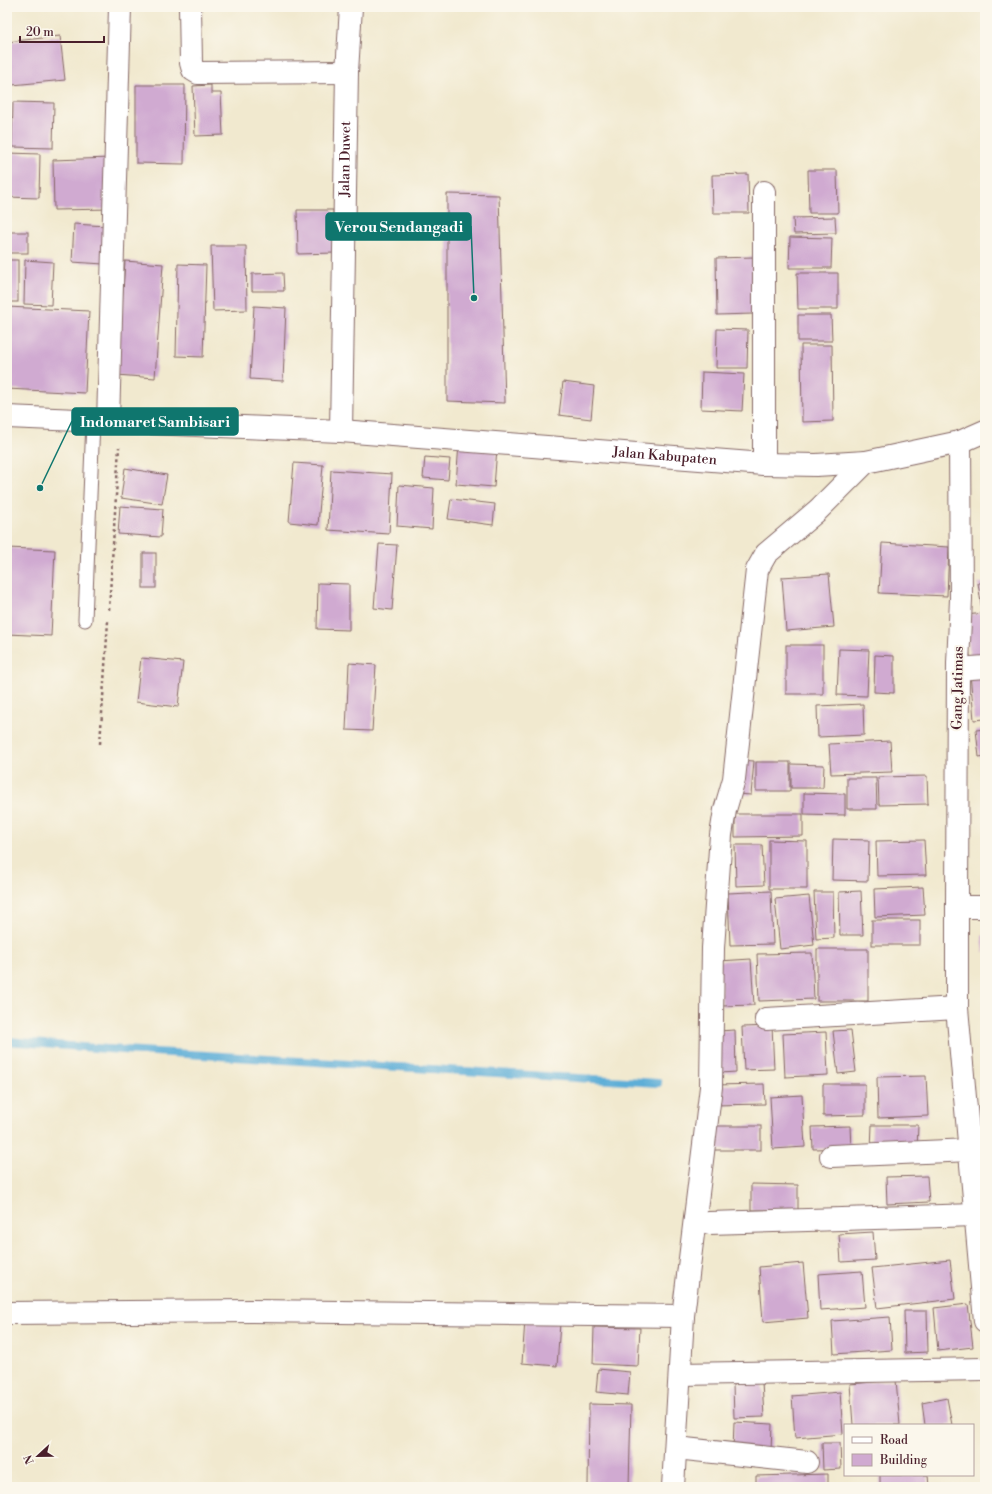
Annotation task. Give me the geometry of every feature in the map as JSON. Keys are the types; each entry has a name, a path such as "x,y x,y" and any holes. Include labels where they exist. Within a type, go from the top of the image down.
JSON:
{"street":[{"path":"108,422 120,7"},
{"path":"190,7 191,63 194,70 198,73 347,72"},
{"name":"Jalan Duwet","path":"341,431 347,72 350,7"},
{"path":"764,192 764,464"},
{"name":"Jalan Kabupaten","path":"7,417 341,431 764,464 816,465 866,462 960,442 985,431"},
{"name":"Gang Jatimas","path":"960,442 961,599 958,669 957,1008 971,1150 985,1321"},
{"path":"673,1487 683,1316 711,1087 713,948 720,836 725,810 734,779 757,570 766,554 818,510 866,462"},
{"path":"958,669 985,667"},
{"path":"957,907 985,907"},
{"path":"766,1019 957,1008"},
{"path":"831,1156 971,1150"},
{"path":"709,1223 976,1215"},
{"path":"7,1313 252,1311 683,1316"},
{"path":"680,1374 985,1369"},
{"path":"676,1448 807,1462"}],"lane":[{"path":"85,620 108,422"}],"path":[{"path":"108,422 109,611"},
{"path":"100,744 108,619"}],"building":[{"path":"60,36 65,80 12,85 7,42"},
{"path":"136,85 185,85 184,164 136,163"},
{"path":"211,85 211,93 221,93 223,135 195,136 193,86"},
{"path":"13,102 54,103 53,148 12,147"},
{"path":"8,153 40,154 39,198 7,197"},
{"path":"111,158 112,209 54,210 53,160"},
{"path":"808,170 837,170 838,213 809,213"},
{"path":"748,174 749,213 713,213 712,175"},
{"path":"447,194 499,195 505,403 447,401"},
{"path":"297,210 333,210 334,253 298,254"},
{"path":"835,217 836,233 794,234 793,218"},
{"path":"74,224 106,226 104,264 72,262"},
{"path":"7,232 28,232 28,253 7,253"},
{"path":"790,237 832,238 831,268 789,268"},
{"path":"211,246 246,246 247,310 213,311"},
{"path":"753,257 753,314 717,315 716,258"},
{"path":"7,260 18,260 18,302 7,302"},
{"path":"25,260 53,262 51,305 24,304"},
{"path":"125,261 163,264 155,378 117,375"},
{"path":"178,264 206,265 203,357 176,356"},
{"path":"283,273 284,291 252,291 252,274"},
{"path":"797,273 838,273 838,309 798,309"},
{"path":"254,306 286,308 283,381 250,379"},
{"path":"7,307 89,311 85,393 7,389"},
{"path":"798,315 831,315 832,341 798,341"},
{"path":"717,329 748,330 747,368 716,368"},
{"path":"801,345 832,345 833,421 802,422"},
{"path":"702,372 744,374 742,411 701,409"},
{"path":"563,382 594,386 591,419 559,415"},
{"path":"459,444 497,448 494,487 456,484"},
{"path":"425,457 450,459 448,480 423,478"},
{"path":"294,463 323,465 318,525 289,522"},
{"path":"125,468 167,475 162,504 121,498"},
{"path":"331,470 392,474 389,534 328,530"},
{"path":"399,485 434,488 432,529 397,526"},
{"path":"451,499 495,504 493,525 448,519"},
{"path":"120,506 163,509 161,537 118,534"},
{"path":"882,543 949,547 947,596 879,593"},
{"path":"379,544 397,545 392,610 374,608"},
{"path":"7,548 55,550 51,636 7,634"},
{"path":"143,553 156,553 156,588 143,588"},
{"path":"829,574 834,627 786,631 782,577"},
{"path":"318,583 349,584 349,630 317,629"},
{"path":"978,583 985,583 985,610 982,610"},
{"path":"985,613 985,663 971,664 965,615"},
{"path":"786,645 823,645 823,694 786,694"},
{"path":"839,649 869,650 867,696 837,695"},
{"path":"875,655 894,656 894,693 874,692"},
{"path":"141,658 183,662 178,707 136,702"},
{"path":"349,663 376,665 372,731 346,730"},
{"path":"985,671 985,719 974,720 970,672"},
{"path":"863,704 864,735 818,737 817,706"},
{"path":"985,729 985,756 979,757 976,730"},
{"path":"890,741 892,772 831,774 829,744"},
{"path":"739,760 754,761 751,795 737,794"},
{"path":"756,762 790,762 790,791 756,791"},
{"path":"791,764 824,765 823,788 791,788"},
{"path":"927,776 928,804 879,805 878,777"},
{"path":"847,778 876,778 877,809 847,809"},
{"path":"804,793 845,794 845,815 804,814"},
{"path":"735,814 803,814 803,836 735,837"},
{"path":"833,839 869,840 868,881 832,880"},
{"path":"769,840 807,841 807,889 769,889"},
{"path":"924,840 926,875 877,876 876,841"},
{"path":"735,845 762,845 764,885 736,886"},
{"path":"923,887 925,915 875,917 874,889"},
{"path":"771,891 773,944 730,945 728,893"},
{"path":"861,891 863,935 840,935 839,892"},
{"path":"814,892 833,892 834,938 816,939"},
{"path":"809,896 814,945 780,949 775,899"},
{"path":"872,920 920,920 920,945 872,945"},
{"path":"985,935 985,952 984,952 982,936"},
{"path":"817,949 868,949 868,1001 817,1001"},
{"path":"812,953 814,999 759,1001 757,954"},
{"path":"751,959 754,1005 722,1006 719,961"},
{"path":"772,1026 774,1069 744,1070 742,1027"},
{"path":"735,1030 736,1072 720,1073 718,1031"},
{"path":"851,1030 856,1072 838,1074 833,1031"},
{"path":"826,1032 828,1075 785,1077 783,1034"},
{"path":"926,1076 928,1116 878,1118 877,1077"},
{"path":"764,1084 765,1104 713,1105 713,1085"},
{"path":"823,1084 865,1084 865,1115 823,1116"},
{"path":"802,1095 805,1147 773,1149 770,1097"},
{"path":"872,1125 918,1125 917,1150 871,1149"},
{"path":"709,1126 761,1126 761,1150 709,1150"},
{"path":"850,1126 851,1148 813,1149 812,1127"},
{"path":"927,1176 929,1202 887,1204 886,1177"},
{"path":"751,1184 798,1185 798,1210 751,1210"},
{"path":"873,1232 875,1260 841,1262 839,1234"},
{"path":"950,1260 955,1299 877,1308 872,1268"},
{"path":"803,1263 808,1318 763,1322 759,1267"},
{"path":"862,1271 865,1307 820,1310 818,1274"},
{"path":"968,1304 973,1347 938,1351 934,1308"},
{"path":"904,1311 927,1311 928,1352 905,1353"},
{"path":"890,1317 892,1350 834,1354 832,1321"},
{"path":"525,1320 560,1323 557,1366 522,1363"},
{"path":"594,1327 640,1328 638,1366 593,1364"},
{"path":"598,1369 630,1372 628,1395 596,1392"},
{"path":"896,1380 900,1424 853,1424 850,1384"},
{"path":"762,1382 764,1417 734,1418 733,1384"},
{"path":"840,1392 843,1434 795,1438 792,1396"},
{"path":"947,1398 952,1424 925,1424 922,1403"},
{"path":"589,1404 631,1405 629,1487 588,1487"},
{"path":"734,1422 772,1424 771,1452 733,1450"},
{"path":"822,1443 840,1443 841,1469 823,1470"},
{"path":"828,1474 828,1487 756,1487 756,1476"},
{"path":"880,1476 928,1476 929,1487 880,1487"}],"waterway":[{"path":"7,1041 107,1049 658,1083"}],"place":[{"name":"Verou Sendangadi","path":"474,298"},
{"name":"Indomaret Sambisari","path":"40,488"}]}
